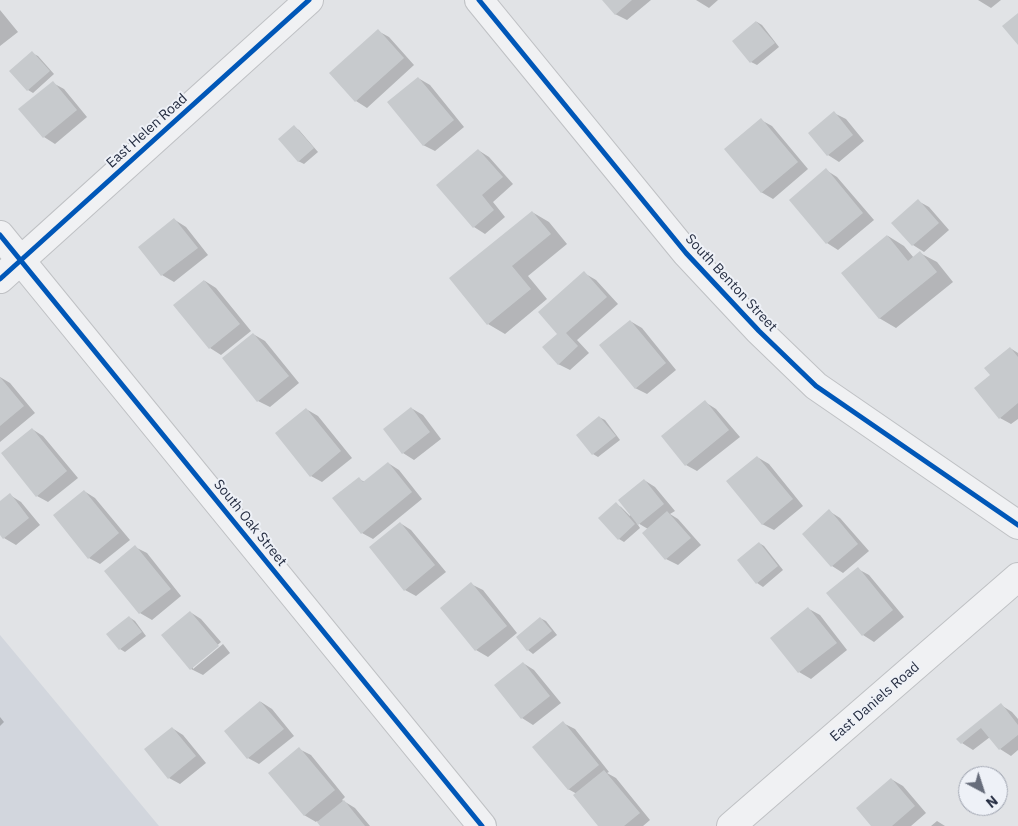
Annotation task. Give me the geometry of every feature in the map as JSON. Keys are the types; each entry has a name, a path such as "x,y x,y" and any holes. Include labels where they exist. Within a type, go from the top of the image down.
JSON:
{"street":[{"name":"East Helen Road","path":"0,279 309,0"},
{"name":"South Benton Street","path":"480,0 686,253 760,331 816,386 1018,525"},
{"name":"South Oak Street","path":"0,235 482,826"},
{"name":"East Daniels Road","path":"743,822 1018,578"}],"shaded area":[{"path":"0,635 159,826 0,826"}],"building":[{"path":"602,0 632,0 615,15"},
{"path":"1018,13 1018,45 1002,26"},
{"path":"756,21 775,43 750,63 732,41"},
{"path":"378,29 404,58 355,102 329,73"},
{"path":"32,51 50,71 27,91 9,71"},
{"path":"418,77 454,120 423,146 387,102"},
{"path":"53,81 77,110 43,138 18,109"},
{"path":"834,111 853,135 827,156 808,133"},
{"path":"761,118 798,162 761,193 724,149"},
{"path":"294,125 314,148 298,162 278,139"},
{"path":"478,149 503,177 482,195 494,210 473,228 436,185"},
{"path":"826,168 863,213 826,244 789,200"},
{"path":"918,199 939,223 912,246 891,223"},
{"path":"532,211 551,234 512,266 531,289 487,325 449,278"},
{"path":"174,218 198,248 161,276 138,247"},
{"path":"887,235 908,261 920,251 937,272 879,319 841,273"},
{"path":"584,271 607,297 566,333 578,346 558,365 542,347 557,334 538,312"},
{"path":"204,280 240,324 209,349 173,305"},
{"path":"630,320 666,363 635,389 599,345"},
{"path":"253,333 289,376 257,402 222,358"},
{"path":"1010,347 1018,357 1018,403 999,419 974,388 990,375 984,368"},
{"path":"0,377 24,406 0,426"},
{"path":"705,400 729,430 685,466 661,436"},
{"path":"411,407 430,432 402,454 383,429"},
{"path":"306,408 341,451 310,477 275,433"},
{"path":"599,416 616,436 592,455 576,435"},
{"path":"32,428 67,471 36,497 1,453"},
{"path":"757,456 793,499 762,525 726,481"},
{"path":"388,462 412,492 361,534 332,498 359,477 363,482"},
{"path":"644,479 664,504 638,525 618,500"},
{"path":"84,490 119,533 88,559 53,515"},
{"path":"10,493 29,518 3,539 0,535 0,501"},
{"path":"616,502 635,524 618,540 598,518"},
{"path":"829,509 858,544 831,567 802,534"},
{"path":"667,511 691,538 665,560 642,533"},
{"path":"400,522 435,565 404,591 369,547"},
{"path":"759,542 778,566 756,584 737,560"},
{"path":"135,545 171,589 139,614 104,571"},
{"path":"858,567 893,610 862,636 826,593"},
{"path":"471,582 507,626 475,651 440,608"},
{"path":"808,607 837,643 798,673 770,638"},
{"path":"190,611 219,646 190,670 161,635"},
{"path":"129,616 142,632 119,650 106,634"},
{"path":"540,617 552,631 527,651 516,637"},
{"path":"523,662 550,696 521,719 494,685"},
{"path":"260,701 284,729 247,759 224,731"},
{"path":"1001,703 1018,725 1018,735 999,750 981,728 961,744 956,739"},
{"path":"563,721 599,765 568,790 532,747"},
{"path":"172,727 196,756 168,779 144,749"},
{"path":"299,747 335,790 304,816 268,773"},
{"path":"604,770 640,813 624,826 598,826 573,795"},
{"path":"891,778 915,806 892,826 871,826 856,808"},
{"path":"344,800 365,826 320,826 317,822"}],"cycle path":[{"path":"0,279 309,0"},
{"path":"479,0 686,253 759,331 816,386 1018,525"},
{"path":"0,235 482,826"}]}
